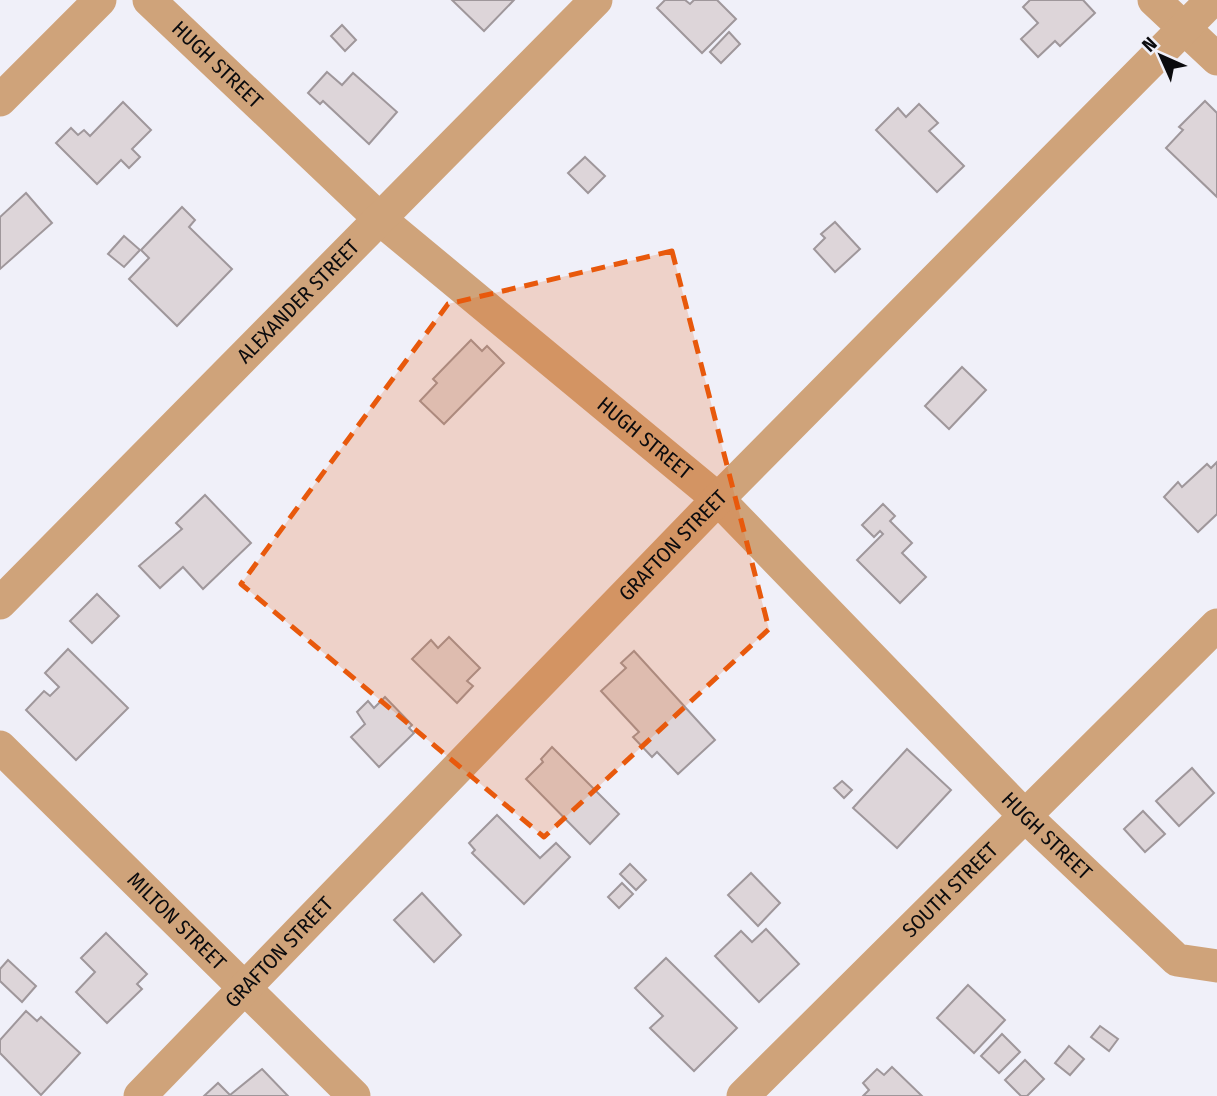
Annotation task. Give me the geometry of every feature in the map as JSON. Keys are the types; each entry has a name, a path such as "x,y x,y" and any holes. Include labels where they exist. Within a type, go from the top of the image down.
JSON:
{"street":[{"path":"0,100 100,0"},
{"name":"HUGH STREET","path":"149,0 382,220 718,499 1025,816 1177,960 1217,965"},
{"name":"ALEXANDER STREET","path":"0,603 382,220 596,0"},
{"path":"1154,0 1217,60"},
{"name":"GRAFTON STREET","path":"140,1096 718,499 1212,0"},
{"name":"SOUTH STREET","path":"743,1096 1217,625"},
{"name":"MILTON STREET","path":"0,747 354,1096"}],"highlighted area":[{"path":"672,251 769,629 544,837 241,584 448,304"}],"building":[{"path":"452,0 514,0 484,31"},
{"path":"665,0 685,0 690,4 694,0 717,0 736,19 702,53 657,8"},
{"path":"1030,0 1083,0 1095,13 1060,46 1055,41 1038,57 1021,39 1038,23 1023,7"},
{"path":"342,25 356,40 345,51 331,36"},
{"path":"729,32 740,44 721,63 710,52"},
{"path":"327,72 342,85 353,73 397,112 369,144 323,101 320,104 308,93"},
{"path":"1205,101 1217,113 1217,197 1166,148 1183,130 1179,127"},
{"path":"123,102 151,130 132,149 140,157 129,168 121,160 97,184 56,143 71,128 78,135 84,130 90,136"},
{"path":"919,104 938,123 929,131 964,166 937,192 876,130 898,108 906,117"},
{"path":"585,157 605,176 588,193 568,173"},
{"path":"26,193 52,223 0,269 0,217"},
{"path":"182,207 195,220 189,227 232,269 177,326 129,279 149,258 141,250"},
{"path":"835,222 860,249 835,272 814,249 825,238 821,234"},
{"path":"124,236 140,250 124,267 108,254"},
{"path":"471,340 482,351 487,346 504,363 444,424 420,401 437,383 433,379"},
{"path":"962,367 986,390 949,429 925,406"},
{"path":"1217,462 1217,514 1198,532 1164,497 1178,482 1182,487 1207,464 1211,468"},
{"path":"205,495 251,543 203,589 183,567 160,588 139,566 182,529 176,523"},
{"path":"883,504 895,516 890,521 912,543 902,553 926,577 900,603 857,560 883,534 880,531 874,537 862,525"},
{"path":"97,594 119,616 92,643 70,621"},
{"path":"449,637 480,668 467,681 473,686 457,703 412,659 431,640 438,648"},
{"path":"68,649 128,708 76,760 26,710 44,691 50,696 59,687 45,673"},
{"path":"634,651 715,740 678,774 657,752 652,757 633,737 639,732 601,691 626,668 621,663"},
{"path":"385,697 412,725 409,728 414,733 379,767 351,737 365,724 357,712 368,701 374,708"},
{"path":"552,747 619,814 590,844 526,779 543,762 541,759"},
{"path":"907,749 951,790 897,848 853,808"},
{"path":"1192,768 1214,793 1179,826 1156,801"},
{"path":"842,781 852,790 844,798 834,788"},
{"path":"1143,811 1165,834 1145,852 1124,829"},
{"path":"497,815 540,858 556,843 570,857 524,904 472,853 475,850 469,843"},
{"path":"630,864 646,880 636,890 620,874"},
{"path":"751,873 780,903 758,926 728,895"},
{"path":"622,883 633,894 619,908 608,897"},
{"path":"422,893 461,935 434,962 394,920"},
{"path":"766,929 799,964 759,1002 715,956 741,931 752,942"},
{"path":"106,933 147,974 137,984 142,989 107,1023 76,992 95,972 81,958"},
{"path":"666,958 737,1028 694,1071 650,1028 663,1016 635,988"},
{"path":"8,960 36,986 22,1002 0,981 0,969"},
{"path":"968,985 1005,1020 974,1053 937,1018"},
{"path":"26,1011 37,1021 41,1017 80,1053 41,1095 0,1053 0,1040"},
{"path":"1100,1026 1118,1039 1109,1051 1091,1037"},
{"path":"1002,1034 1020,1052 999,1073 981,1056"},
{"path":"1069,1046 1084,1059 1070,1075 1055,1063"},
{"path":"1025,1060 1044,1079 1027,1096 1021,1096 1005,1080"},
{"path":"892,1067 922,1096 863,1096 869,1090 863,1083 877,1069 884,1075"},
{"path":"262,1069 288,1096 204,1096 218,1083 230,1095"}]}
